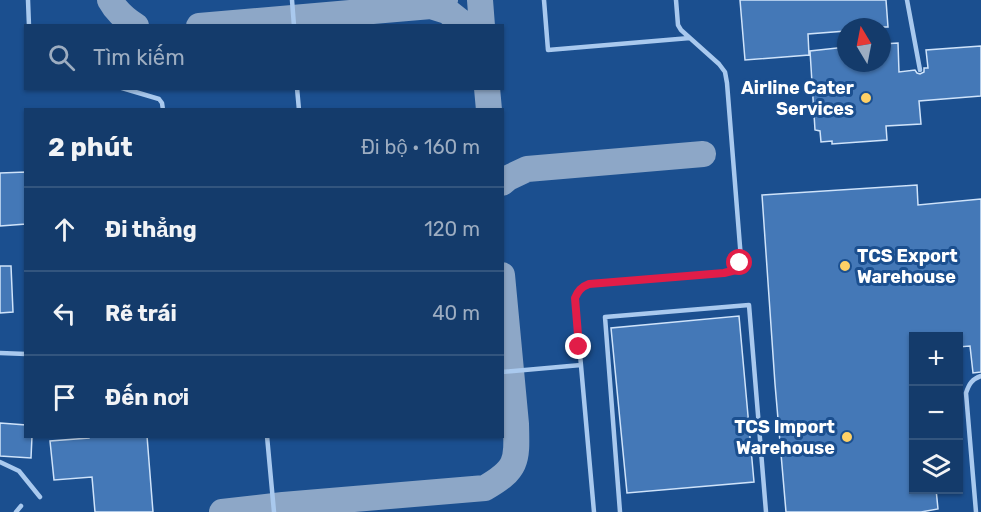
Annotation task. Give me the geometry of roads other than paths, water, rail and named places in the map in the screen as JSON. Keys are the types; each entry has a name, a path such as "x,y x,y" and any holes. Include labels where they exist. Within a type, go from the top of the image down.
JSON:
{"lane":[{"path":"27,0 29,24"},
{"path":"292,0 294,24"},
{"path":"543,0 548,50 690,38"},
{"path":"594,512 575,298 577,294 582,287 589,284 724,273 736,270 740,263 725,72 713,58 681,30 678,25 676,0"},
{"path":"907,0 920,70"},
{"path":"129,90 159,99 163,108"},
{"path":"297,90 299,108"},
{"path":"620,512 605,317 749,305 766,512"},
{"path":"0,353 24,354"},
{"path":"504,372 581,365"},
{"path":"976,512 966,393 974,378 981,376"},
{"path":"267,438 274,512"},
{"path":"0,462 19,471 40,497"},
{"path":"16,512 21,506"}],"place":[{"name":"Airline Cater Services","path":"866,98"},
{"name":"TCS Export Warehouse","path":"845,266"},
{"name":"TCS Import Warehouse","path":"847,437"}]}
